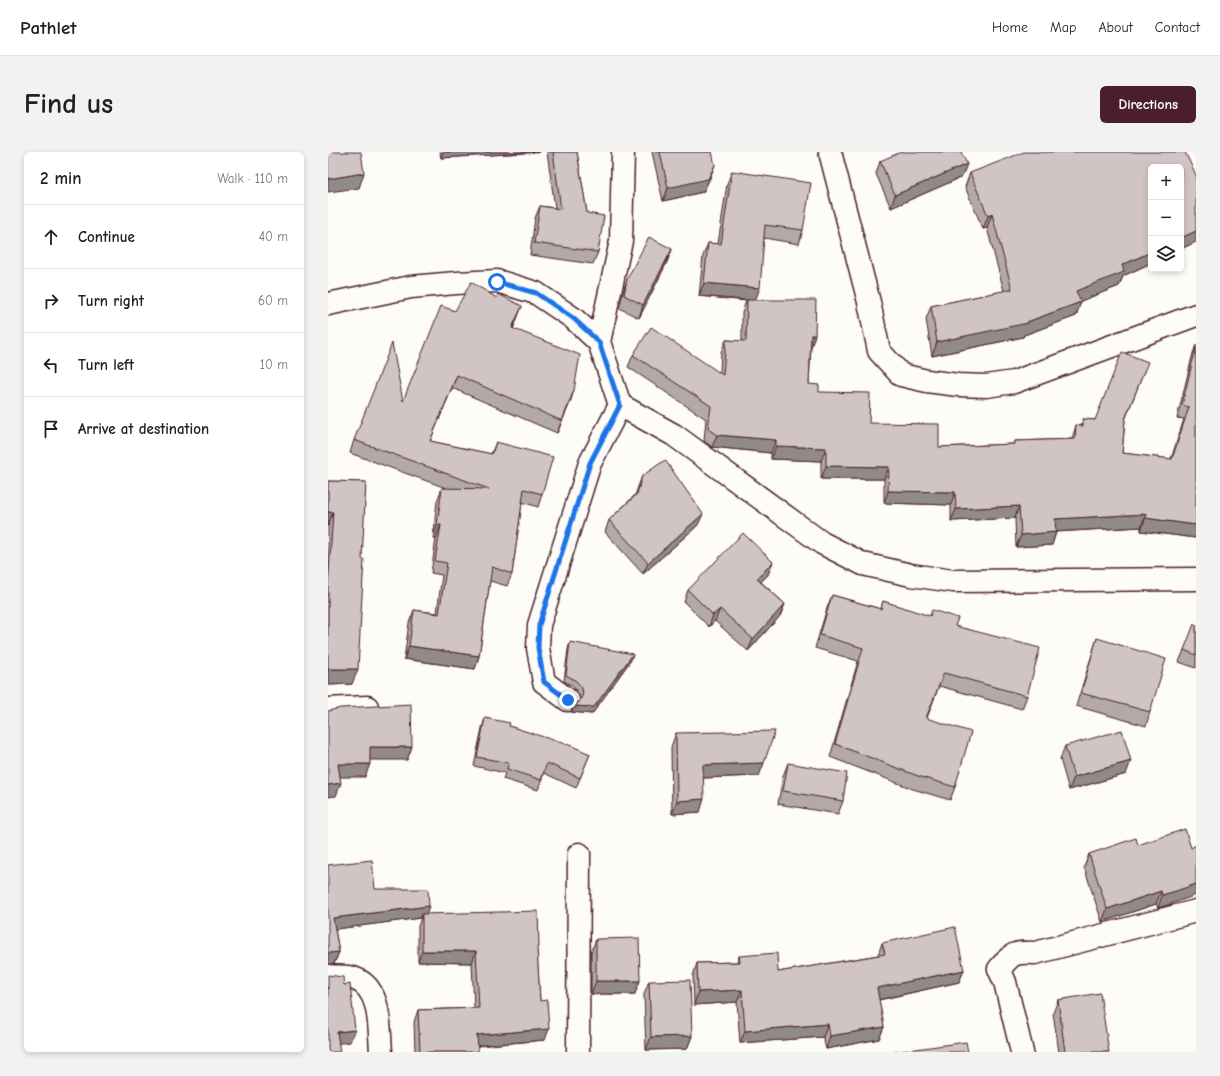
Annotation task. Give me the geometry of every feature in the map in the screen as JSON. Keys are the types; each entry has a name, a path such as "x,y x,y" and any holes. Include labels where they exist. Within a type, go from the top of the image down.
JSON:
{"street":[{"path":"599,342 621,241 623,152"},
{"path":"830,152 869,302 879,351 901,375 927,381 958,385 986,386 1014,382 1196,315"},
{"path":"328,304 411,287 497,282 536,293 573,318 599,342 620,405 674,436 822,543 863,564 911,575 953,581 1196,579"},
{"path":"568,700 544,682 538,648 539,625 590,463 620,405"},
{"path":"328,709 374,707"},
{"path":"578,1052 579,854"},
{"path":"1022,1052 1005,982 999,969 1009,958 1017,952 1035,953 1196,911"},
{"path":"328,976 353,978 369,989 376,1002 381,1052"}],"building":[{"path":"328,152 361,152 364,173 328,179"},
{"path":"553,152 577,152 587,213 604,216 598,252 534,243 540,206 561,209"},
{"path":"660,152 712,152 715,165 708,179 668,188"},
{"path":"901,152 961,152 967,164 895,195 880,161"},
{"path":"1024,152 1185,152 1196,175 1196,231 1184,237 1184,164 1148,164 1148,253 1122,265 1124,272 1076,291 1081,302 1027,322 1028,323 937,342 931,306 1012,289 992,214 988,216 970,173"},
{"path":"732,171 811,183 803,230 765,225 760,288 704,283 708,243 721,244"},
{"path":"649,237 672,249 643,305 624,295 627,279"},
{"path":"471,282 497,298 498,294 522,306 512,328 580,355 574,390 562,421 457,375 430,441 492,454 496,442 553,457 542,494 524,489 512,574 492,567 479,656 409,646 414,610 439,614 447,563 435,561 441,525 437,525 442,488 489,489 354,440 392,343 403,401 441,306 455,311"},
{"path":"747,300 816,300 815,335 811,335 809,384 819,385 819,392 870,393 869,423 939,424 939,447 1015,444 1015,441 1075,439 1076,425 1083,426 1083,419 1095,420 1122,352 1148,362 1125,419 1122,453 1172,459 1189,407 1182,405 1196,347 1196,525 1145,518 1146,514 1055,519 1056,532 1021,535 1019,506 956,509 955,492 888,491 889,467 826,466 826,448 776,446 776,440 717,435 708,429 711,406 633,355 651,327 723,375 726,340 746,341"},
{"path":"665,460 703,514 648,563 609,520 637,494 642,476"},
{"path":"328,481 366,482 362,559 364,559 358,669 328,669 328,588 333,512 328,512"},
{"path":"743,533 773,562 757,579 785,604 753,639 720,609 713,615 688,590"},
{"path":"832,595 881,609 883,601 930,616 932,610 958,618 955,626 1040,648 1027,696 944,673 926,718 971,732 955,787 918,776 835,744 863,648 820,635"},
{"path":"1194,624 1196,625 1196,655 1184,650"},
{"path":"1097,638 1166,659 1150,712 1081,693"},
{"path":"570,642 633,654 594,707 573,706 580,701 583,694 582,688 575,680 566,675"},
{"path":"411,704 412,747 370,747 370,764 338,764 341,783 328,785 328,711 341,708"},
{"path":"485,718 510,723 509,726 572,746 590,754 580,778 547,763 541,780 507,769 509,763 477,757"},
{"path":"1122,730 1131,761 1074,777 1065,746"},
{"path":"775,731 764,763 703,765 704,799 677,801 676,733"},
{"path":"788,763 847,773 843,801 783,791"},
{"path":"1185,829 1191,848 1196,845 1196,884 1162,895 1161,891 1107,909 1089,854 1136,838 1138,845"},
{"path":"372,860 375,889 428,889 429,906 333,918 339,952 328,953 328,865"},
{"path":"538,911 539,947 537,947 540,1001 547,1000 549,1029 477,1035 478,1052 420,1052 418,1010 479,1008 476,951 422,951 422,914"},
{"path":"955,927 964,970 877,988 884,1027 830,1036 828,1024 745,1031 742,990 698,992 697,963 740,962 739,956 777,953 778,972 885,954 882,943"},
{"path":"639,938 640,981 596,981 596,939"},
{"path":"328,975 343,977 344,985 350,984 355,1030 337,1032 340,1052 328,1052"},
{"path":"690,980 692,1036 651,1037 649,981"},
{"path":"1100,993 1109,1052 1065,1052 1058,1000"},
{"path":"966,1042 968,1052 894,1052"}],"route":[{"path":"497,282 536,293 573,318 599,342 620,405 590,463 539,625 538,648 544,682 568,700"}]}
